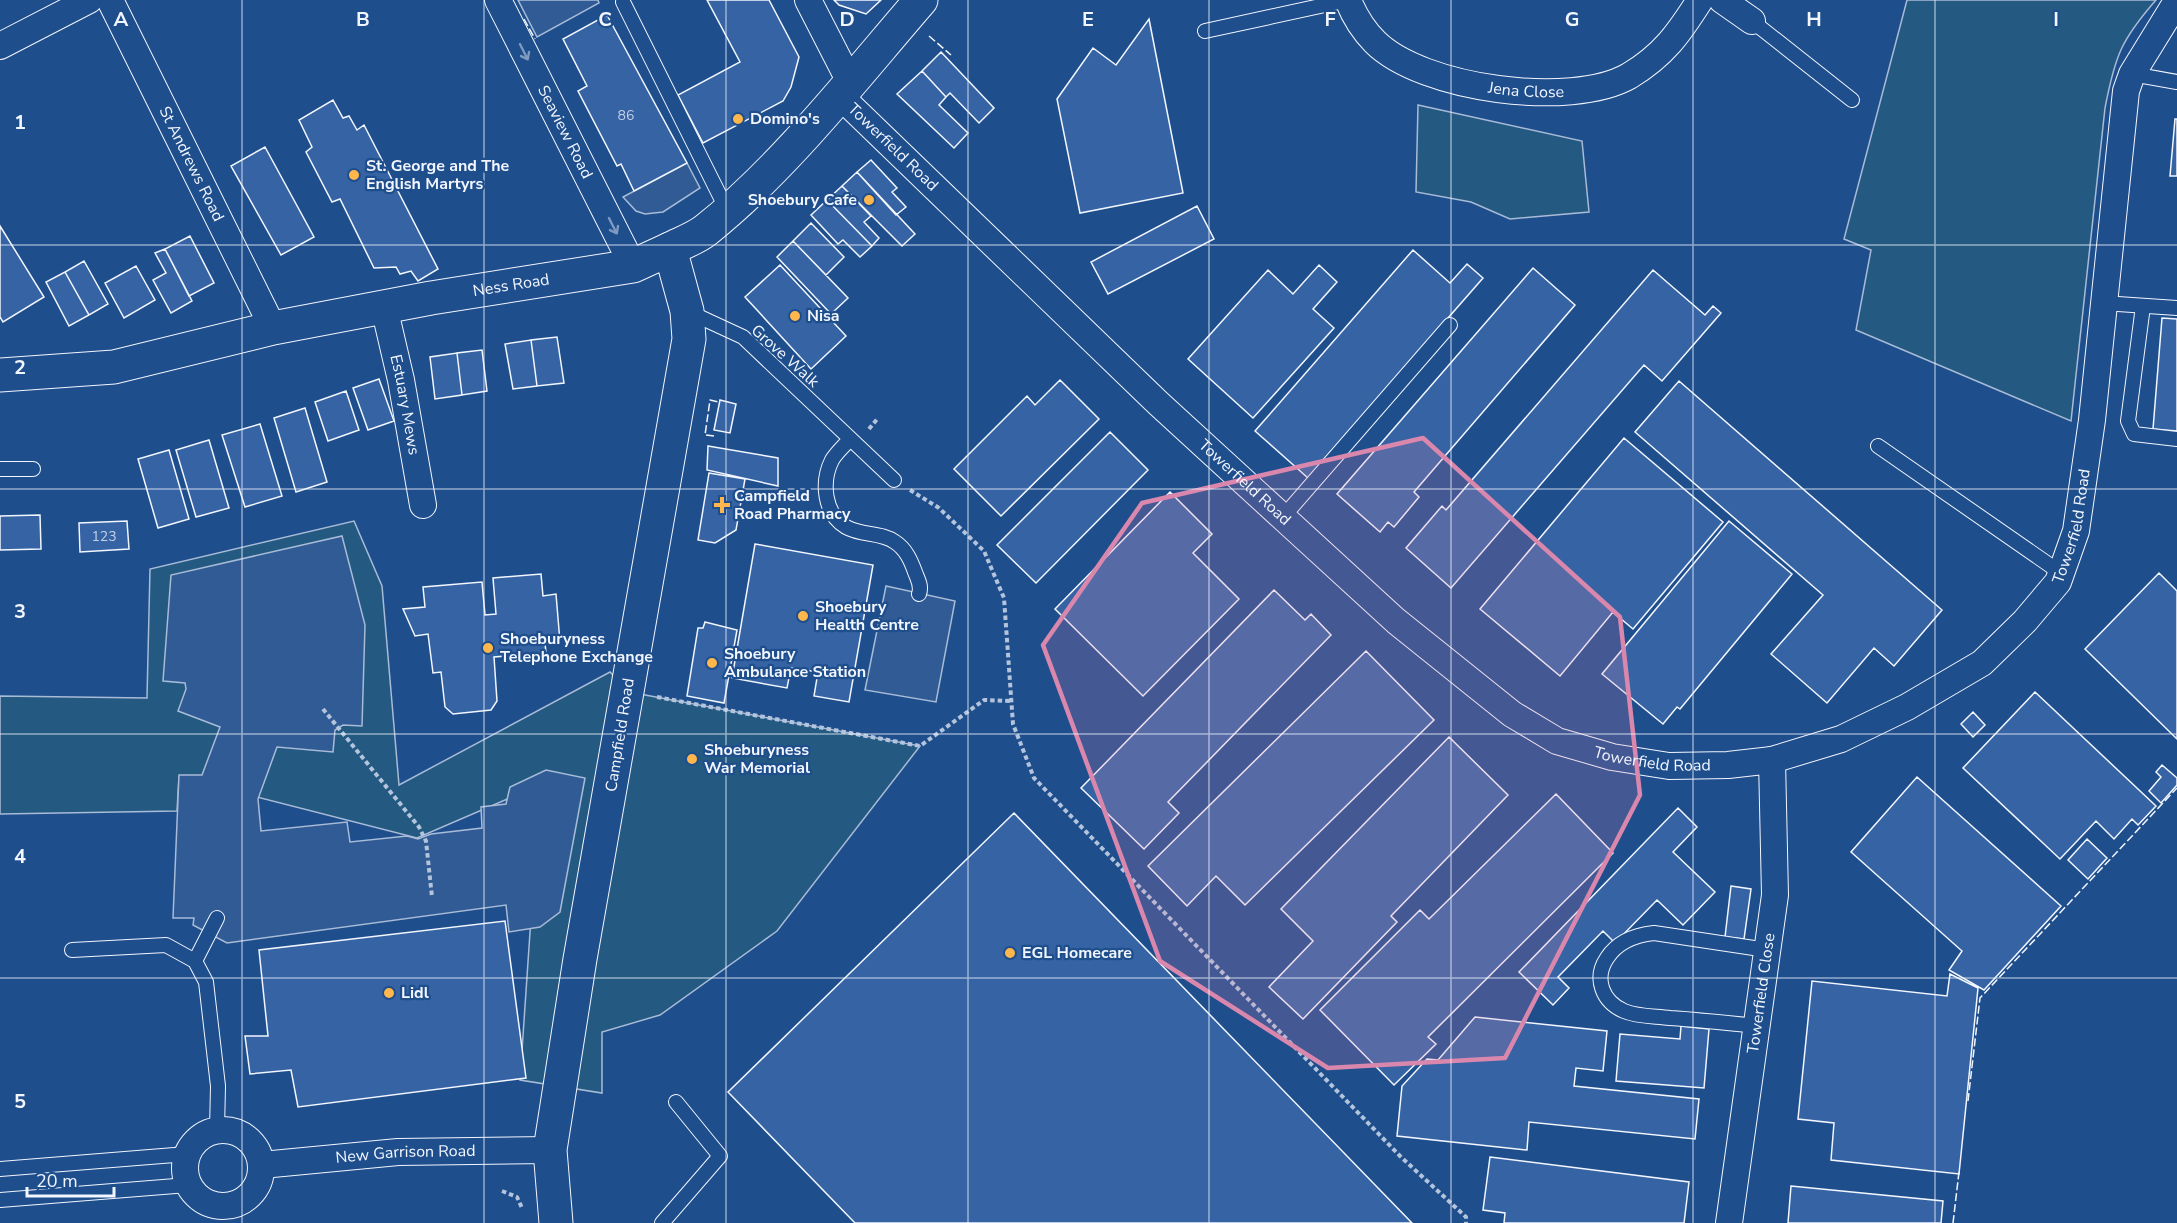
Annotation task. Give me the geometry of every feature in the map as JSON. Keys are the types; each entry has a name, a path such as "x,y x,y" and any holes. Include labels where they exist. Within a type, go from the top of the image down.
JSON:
{"main road":[{"name":"Ness Road","path":"0,375 114,367 273,328 384,307 633,266 705,231 786,154 921,0"},
{"name":"Campfield Road","path":"556,1223 550,1150 580,959 689,339 687,311 670,249"}],"street":[{"path":"0,46 88,0"},
{"name":"St Andrews Road","path":"110,0 273,328"},
{"name":"Seaview Road","path":"498,0 633,266"},
{"name":"Towerfield Road","path":"808,0 844,88 1158,403 1396,621 1512,714 1557,741 1612,758 1669,766 1728,765 1772,760 1841,739 1907,707 1982,663 2025,621 2058,582 2076,531 2092,420 2126,91 2132,74 2177,1"},
{"name":"Jena Close","path":"1348,0 1355,17 1376,43 1414,66 1445,79 1554,93 1588,88 1627,77 1676,39 1700,0"},
{"path":"1722,0 1752,21"},
{"name":"Estuary Mews","path":"384,307 401,380 423,505"},
{"name":"Towerfield Close","path":"1729,1223 1775,895 1772,760"},
{"path":"217,1130 233,1131 248,1139 259,1155 262,1165 257,1187 226,1215 200,1200 188,1185 184,1168 187,1154 200,1137 217,1130"},
{"name":"New Garrison Road","path":"262,1165 398,1152 550,1150"}],"lane":[{"path":"1205,31 1348,0"},
{"path":"622,2 727,210"},
{"path":"1752,21 1852,100"},
{"path":"2132,74 2177,82"},
{"path":"2103,303 2177,308"},
{"path":"2143,306 2128,421 2134,434 2177,439"},
{"name":"Grove Walk","path":"687,311 743,337 894,480"},
{"path":"1283,518 1450,325"},
{"path":"850,439 832,460 828,472 827,500 832,515 846,527 864,534 883,536 896,542 910,558 921,589 919,594"},
{"path":"1878,446 2061,573"},
{"path":"0,469 33,469"},
{"path":"195,961 216,918"},
{"path":"1757,1026 1633,1014 1613,1005 1602,993 1600,979 1606,959 1630,937 1638,935 1654,933 1767,950"},
{"path":"72,950 166,945 195,961 206,982 218,1086 217,1130"},
{"path":"662,1223 720,1156 676,1102"},
{"path":"0,1169 187,1154"},
{"path":"0,1200 188,1185"}],"path":[{"path":"894,480 939,508 984,551 1004,598 1013,724 1034,778 1401,1157 1466,1217 1466,1223"},
{"path":"628,692 920,746 984,700 1012,700"},
{"path":"322,709 419,827 426,841 432,897"},
{"path":"502,1191 517,1197 523,1214"}],"highlighted area":[{"path":"1423,438 1620,617 1640,795 1505,1058 1328,1068 1160,961 1043,645 1142,503"}],"shaded area":[{"path":"518,0 598,0 599,3 537,37"},
{"path":"1907,0 2156,0 2135,26 2121,50 2112,75 2105,108 2071,421 1856,330 1871,250 1844,239"},
{"path":"1418,105 1582,141 1589,212 1510,219 1471,202 1416,192"},
{"path":"687,163 700,188 663,212 645,214 636,211 623,197"},
{"path":"354,521 382,586 399,785 610,672 629,692 920,746 777,931 660,1015 602,1032 602,1093 520,1080 540,785 417,838 179,777 177,811 0,814 0,696 147,698 150,569"},
{"path":"342,536 365,625 362,726 343,725 335,730 333,752 277,747 258,799 261,831 347,822 350,842 407,836 418,839 431,834 482,828 481,807 506,804 510,787 546,770 585,778 560,912 540,927 509,932 506,905 227,943 193,925 194,918 173,918 179,775 202,775 220,727 178,711 186,689 185,683 163,681 171,575"},
{"path":"886,586 955,601 936,702 865,690"}],"building":[{"path":"707,0 769,0 799,57 791,87 783,101 703,143 678,95 740,62"},
{"path":"834,0 881,0 866,14 839,5"},
{"path":"607,15 687,163 634,191 621,164 617,166 578,91 587,86 563,39"},
{"path":"1149,19 1183,193 1080,213 1057,99 1093,48 1116,65"},
{"path":"941,52 994,108 979,123 950,93 946,97 922,71"},
{"path":"922,71 946,97 939,105 968,133 954,148 897,94"},
{"name":"St. George and The English Martyrs","path":"333,100 343,118 349,116 357,130 364,125 438,269 418,281 411,271 400,274 396,267 374,268 340,199 332,202 306,152 312,147 299,120"},
{"path":"2175,119 2177,119 2177,176 2170,176"},
{"path":"265,147 314,237 281,255 231,166"},
{"path":"871,160 897,188 892,192 906,207 896,215 857,172"},
{"name":"Shoebury Cafe","path":"857,172 915,234 902,246 842,186"},
{"path":"842,186 871,216 864,222 879,238 872,246 827,200"},
{"path":"827,200 872,246 860,257 843,240 838,244 811,215"},
{"path":"1197,206 1214,239 1108,294 1091,262"},
{"path":"811,223 844,257 826,275 793,241"},
{"path":"0,226 44,297 3,322 0,317"},
{"path":"190,236 214,283 189,296 165,249"},
{"path":"793,241 848,298 831,314 777,257"},
{"path":"165,249 192,301 171,313 153,280 166,273 155,253"},
{"path":"1413,250 1450,283 1467,264 1483,278 1308,478 1255,431"},
{"path":"84,261 108,304 89,315 65,272"},
{"name":"Nisa","path":"780,265 846,336 811,369 745,297"},
{"path":"1319,265 1337,282 1313,309 1334,328 1253,418 1188,359 1268,270 1293,294"},
{"path":"136,266 155,300 124,318 105,283"},
{"path":"1533,268 1575,305 1414,492 1419,497 1394,527 1388,522 1380,532 1337,494"},
{"path":"1653,270 1705,315 1713,306 1721,313 1662,381 1644,365 1451,588 1406,548 1442,506 1446,510"},
{"path":"65,272 89,315 69,326 46,282"},
{"path":"2162,318 2177,319 2177,431 2153,429"},
{"path":"557,337 564,383 537,386 531,340"},
{"path":"531,340 537,386 513,389 505,344"},
{"path":"482,350 487,391 462,395 457,353"},
{"path":"457,353 462,395 435,399 430,357"},
{"path":"379,379 394,421 368,430 353,388"},
{"path":"1060,380 1099,419 1001,516 954,469 1027,396 1035,405"},
{"path":"1679,381 1942,610 1894,666 1874,648 1827,703 1771,654 1823,595 1635,432"},
{"path":"346,391 359,430 328,441 315,402"},
{"path":"720,400 736,404 730,433 714,430"},
{"path":"305,408 327,482 296,492 274,418"},
{"path":"260,424 282,496 245,507 222,435"},
{"path":"1110,432 1148,470 1036,583 997,545"},
{"path":"1624,438 1723,522 1633,629 1613,612 1560,676 1480,609"},
{"path":"209,440 229,508 196,517 176,450"},
{"path":"708,446 778,458 778,486 707,470"},
{"path":"169,450 189,519 158,528 138,459"},
{"name":"Campfield Road Pharmacy","path":"709,473 745,479 736,530 715,543 698,540"},
{"path":"1170,492 1212,534 1193,553 1239,599 1143,696 1055,609"},
{"path":"40,515 41,549 0,550 0,516"},
{"path":"127,521 129,549 80,552 79,523"},
{"path":"1729,521 1792,574 1680,709 1677,707 1663,724 1602,674"},
{"name":"Shoebury Health Centre","path":"755,544 873,565 849,702 814,696 818,672 791,668 787,688 732,678"},
{"path":"2159,573 2177,591 2177,739 2085,649"},
{"name":"Shoeburyness Telephone Exchange","path":"541,574 543,596 556,594 560,642 545,643 546,653 494,657 497,701 491,710 453,714 445,707 441,672 433,673 428,634 415,636 403,609 425,607 423,587 482,582 485,615 496,614 493,578"},
{"path":"1274,590 1305,620 1311,614 1331,635 1168,802 1179,813 1144,849 1081,788"},
{"name":"Shoebury Ambulance Station","path":"705,622 737,630 724,703 687,696 698,628 703,628"},
{"path":"1366,651 1434,720 1245,905 1216,876 1187,906 1148,866"},
{"path":"2035,692 2156,806 2138,825 2132,819 2114,839 2096,821 2060,859 1963,768"},
{"path":"1973,712 1985,725 1973,737 1961,724"},
{"path":"1449,737 1508,795 1391,916 1397,922 1303,1019 1269,987 1313,941 1281,909"},
{"path":"2162,765 2177,778 2177,785 2161,803 2149,791 2161,777 2156,772"},
{"path":"1917,777 2061,906 1984,990 1949,970 1962,951 1851,852"},
{"path":"1556,794 1613,853 1428,1037 1436,1044 1394,1085 1320,1010 1420,910 1429,919"},
{"path":"1678,808 1697,827 1673,852 1715,892 1683,925 1657,900 1615,943 1603,931 1558,977 1569,988 1553,1005 1519,972"},
{"name":"EGL Homecare","path":"1014,813 1412,1223 855,1223 728,1092"},
{"path":"2087,839 2107,858 2088,879 2068,860"},
{"path":"1731,886 1751,889 1744,939 1725,937"},
{"name":"Lidl","path":"505,921 526,1078 298,1107 291,1070 250,1074 245,1036 268,1036 259,950"},
{"path":"1950,974 1978,988 1959,1174 1831,1160 1834,1123 1798,1119 1812,981 1947,996"},
{"path":"1475,1017 1607,1031 1603,1071 1576,1068 1574,1086 1699,1099 1695,1139 1529,1122 1527,1150 1397,1136 1402,1086 1427,1059 1438,1060"},
{"path":"1681,1026 1709,1029 1704,1088 1616,1081 1620,1034 1680,1039"},
{"path":"1490,1157 1689,1182 1684,1223 1504,1223 1505,1213 1483,1210"},
{"path":"1791,1186 1943,1201 1941,1223 1788,1223"}],"fence":[{"path":"524,19 535,39"},
{"path":"929,36 951,55"},
{"path":"714,436 705,435 710,400 719,402"},
{"path":"1968,1101 1980,998 2177,788"},
{"path":"1953,1223 1959,1172"}],"place":[{"name":"Domino's","path":"738,119"},
{"name":"St. George and The English Martyrs","path":"354,175"},
{"name":"Shoebury Cafe","path":"869,200"},
{"name":"Nisa","path":"795,316"},
{"name":"Campfield Road Pharmacy","path":"722,505"},
{"name":"Shoebury Health Centre","path":"803,616"},
{"name":"Shoeburyness Telephone Exchange","path":"488,648"},
{"name":"Shoebury Ambulance Station","path":"712,663"},
{"name":"Shoeburyness War Memorial","path":"692,759"},
{"name":"EGL Homecare","path":"1010,953"},
{"name":"Lidl","path":"389,993"}]}
